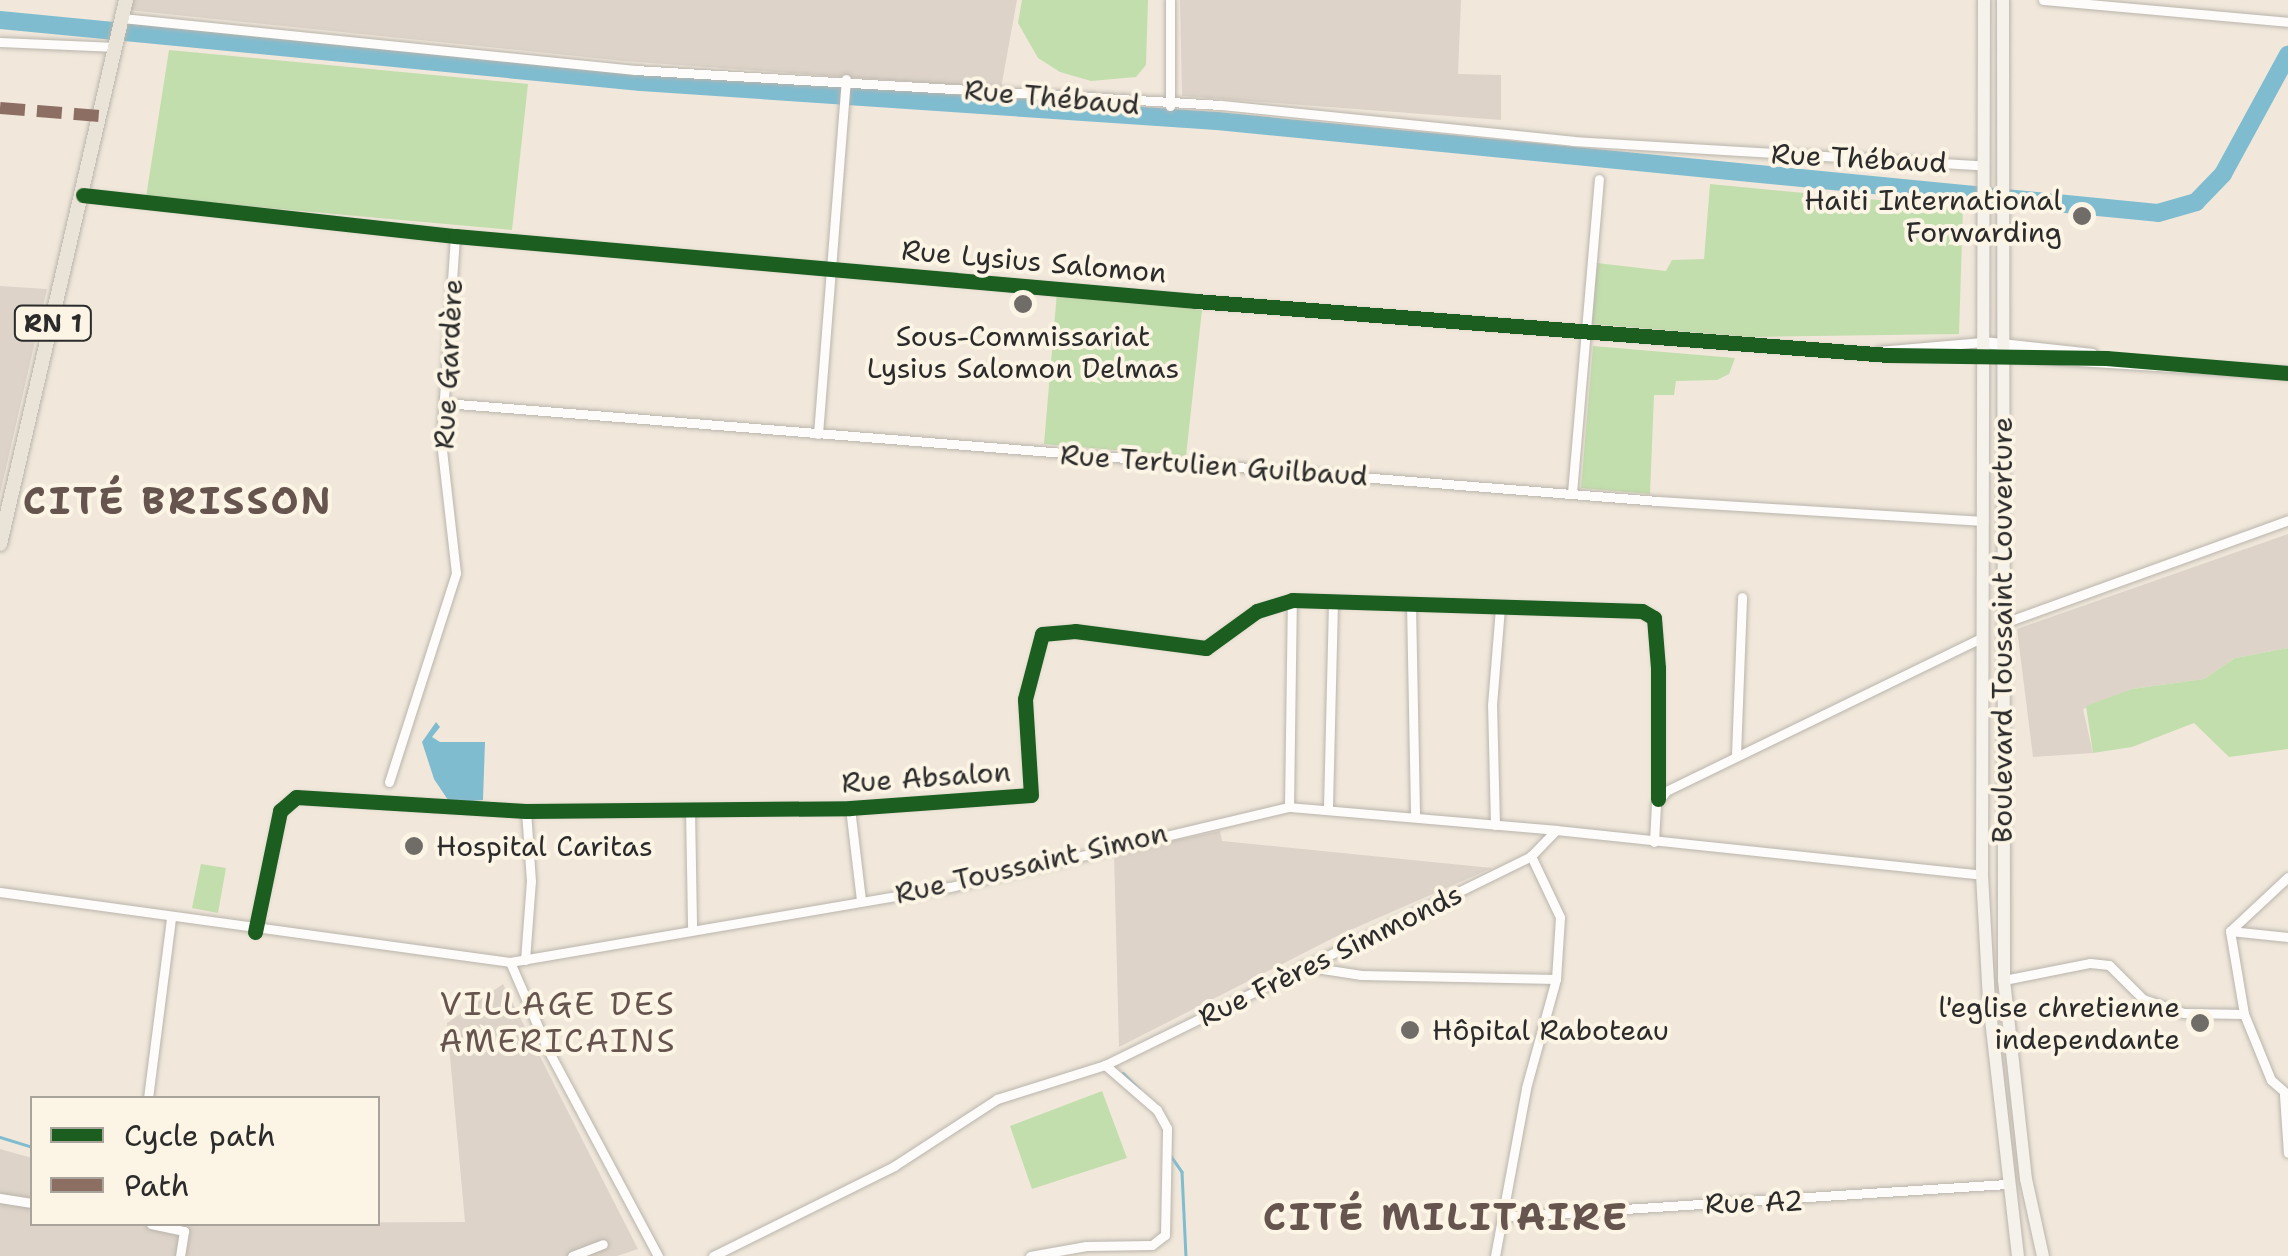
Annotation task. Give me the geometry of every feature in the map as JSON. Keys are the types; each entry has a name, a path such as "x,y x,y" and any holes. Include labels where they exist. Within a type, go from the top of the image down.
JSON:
{"main road":[{"name":"RN 1","path":"0,544 126,0"},
{"name":"Boulevard Toussaint Louverture","path":"1984,0 1982,875 2007,1184 2018,1256"},
{"name":"Boulevard Toussaint Louverture","path":"2004,0 2004,980 2026,1179 2043,1256"},
{"path":"1982,875 2001,875"}],"street":[{"path":"1170,0 1170,106"},
{"path":"2044,0 2286,22"},
{"name":"Rue Thébaud","path":"122,18 635,70 1170,106 1221,105 1572,142 1984,168"},
{"path":"0,42 117,41"},
{"path":"818,434 828,268 846,82"},
{"path":"1572,493 1599,179"},
{"name":"Rue Lysius Salomon","path":"82,195 455,236 1585,332 1878,351 1983,348"},
{"name":"Rue Gardère","path":"390,782 456,573 441,442 455,236"},
{"path":"1983,348 2288,373"},
{"name":"Rue Tertulien Guilbaud","path":"444,403 1572,493 1983,521"},
{"path":"2004,623 2288,520"},
{"path":"1736,756 1742,597"},
{"path":"1289,807 1292,600"},
{"name":"Rue Absalon","path":"255,932 280,811 296,797 526,811 850,808 1031,796 1025,698 1042,634 1075,631 1206,648 1257,611 1292,600 1642,610 1654,618 1658,799"},
{"path":"1328,806 1333,601"},
{"path":"1411,604 1414,816"},
{"path":"1495,824 1492,705 1500,608"},
{"path":"1654,842 1658,799 1736,756 1983,636"},
{"name":"Rue Toussaint Simon","path":"0,892 255,932 510,962 950,887 1289,807 1328,806 1556,830"},
{"path":"690,808 692,929"},
{"path":"850,808 862,900"},
{"path":"525,960 531,881 526,811"},
{"path":"1556,830 1982,875"},
{"name":"Rue Frères Simmonds","path":"713,1256 894,1166 997,1099 1104,1066 1531,856 1556,830"},
{"path":"1495,1256 1526,1088 1556,979 1560,917 1531,856"},
{"path":"2230,931 2288,876"},
{"path":"148,1096 171,918"},
{"path":"2230,931 2288,937"},
{"path":"2230,931 2244,1014 2270,1080 2286,1095 2288,1153"},
{"path":"510,962 548,1050 658,1256"},
{"path":"2004,980 2090,962 2110,965 2142,999 2184,1013 2244,1014"},
{"path":"1303,966 1361,975 1556,979"},
{"path":"1030,1256 1086,1246 1106,1253 1152,1244 1167,1229 1168,1128 1156,1110 1104,1066"},
{"name":"Rue A2","path":"1502,1217 2007,1184"},
{"path":"0,1198 30,1203"},
{"path":"160,1226 184,1231 180,1256"},
{"path":"572,1256 602,1244"}],"shaded area":[{"path":"131,0 1017,0 1001,88 624,61 128,10"},
{"path":"1180,0 1461,0 1458,74 1501,75 1501,120 1182,96"},
{"path":"0,286 47,289 0,494"},
{"path":"2288,534 2288,648 2235,658 2204,679 2132,689 2083,709 2093,753 2033,757 2017,629"},
{"path":"1220,831 1222,841 1492,868 1339,935 1119,1047 1114,853"},
{"path":"503,984 638,1249 617,1256 0,1256 0,1149 30,1157 30,1226 380,1226 380,1222 465,1222 447,1023"}],"green space":[{"path":"1022,0 1148,0 1146,65 1136,77 1091,81 1060,72 1038,58 1018,23"},
{"path":"169,50 528,84 512,230 146,197"},
{"path":"1710,184 1963,208 1959,334 1750,337 1591,324 1597,263 1666,271 1672,260 1704,259"},
{"path":"1057,292 1202,310 1186,456 1044,444"},
{"path":"1593,346 1735,358 1729,374 1717,380 1676,381 1674,395 1654,395 1650,494 1581,488"},
{"path":"2288,648 2288,749 2229,757 2194,723 2132,747 2093,753 2086,706 2132,689 2204,679 2235,658"},
{"path":"201,864 226,868 218,913 192,908"},
{"path":"1102,1091 1127,1158 1032,1189 1010,1126"}],"water":[{"path":"436,722 440,727 432,737 440,742 485,742 483,800 450,803 434,779 422,742"}],"waterway":[{"path":"0,20 641,82 1217,121 2158,213 2196,202 2223,174 2288,55"},
{"path":"1123,1073 1139,1089"},
{"path":"0,1137 30,1146"},
{"path":"1171,1156 1182,1172 1186,1256"}],"marked path":[{"path":"0,108 100,116"}],"cycle path":[{"path":"83,195 455,236 1196,301 1889,355 2106,358 2288,373"},
{"path":"255,932 280,811 296,797 526,811 850,808 1031,795 1025,699 1042,634 1075,631 1206,648 1257,611 1292,600 1642,611 1654,618 1658,799"}],"place":[{"name":"Haiti International Forwarding","path":"2082,216"},
{"name":"Sous-Commissariat Lysius Salomon Delmas","path":"1023,304"},
{"name":"Hospital Caritas","path":"414,846"},
{"name":"l'eglise chretienne independante","path":"2200,1023"},
{"name":"Hôpital Raboteau","path":"1410,1030"}],"district":[{"name":"CITÉ BRISSON","path":"178,501"},
{"name":"VILLAGE DES AMERICAINS","path":"558,1024"},
{"name":"CITÉ MILITAIRE","path":"1446,1217"}]}
